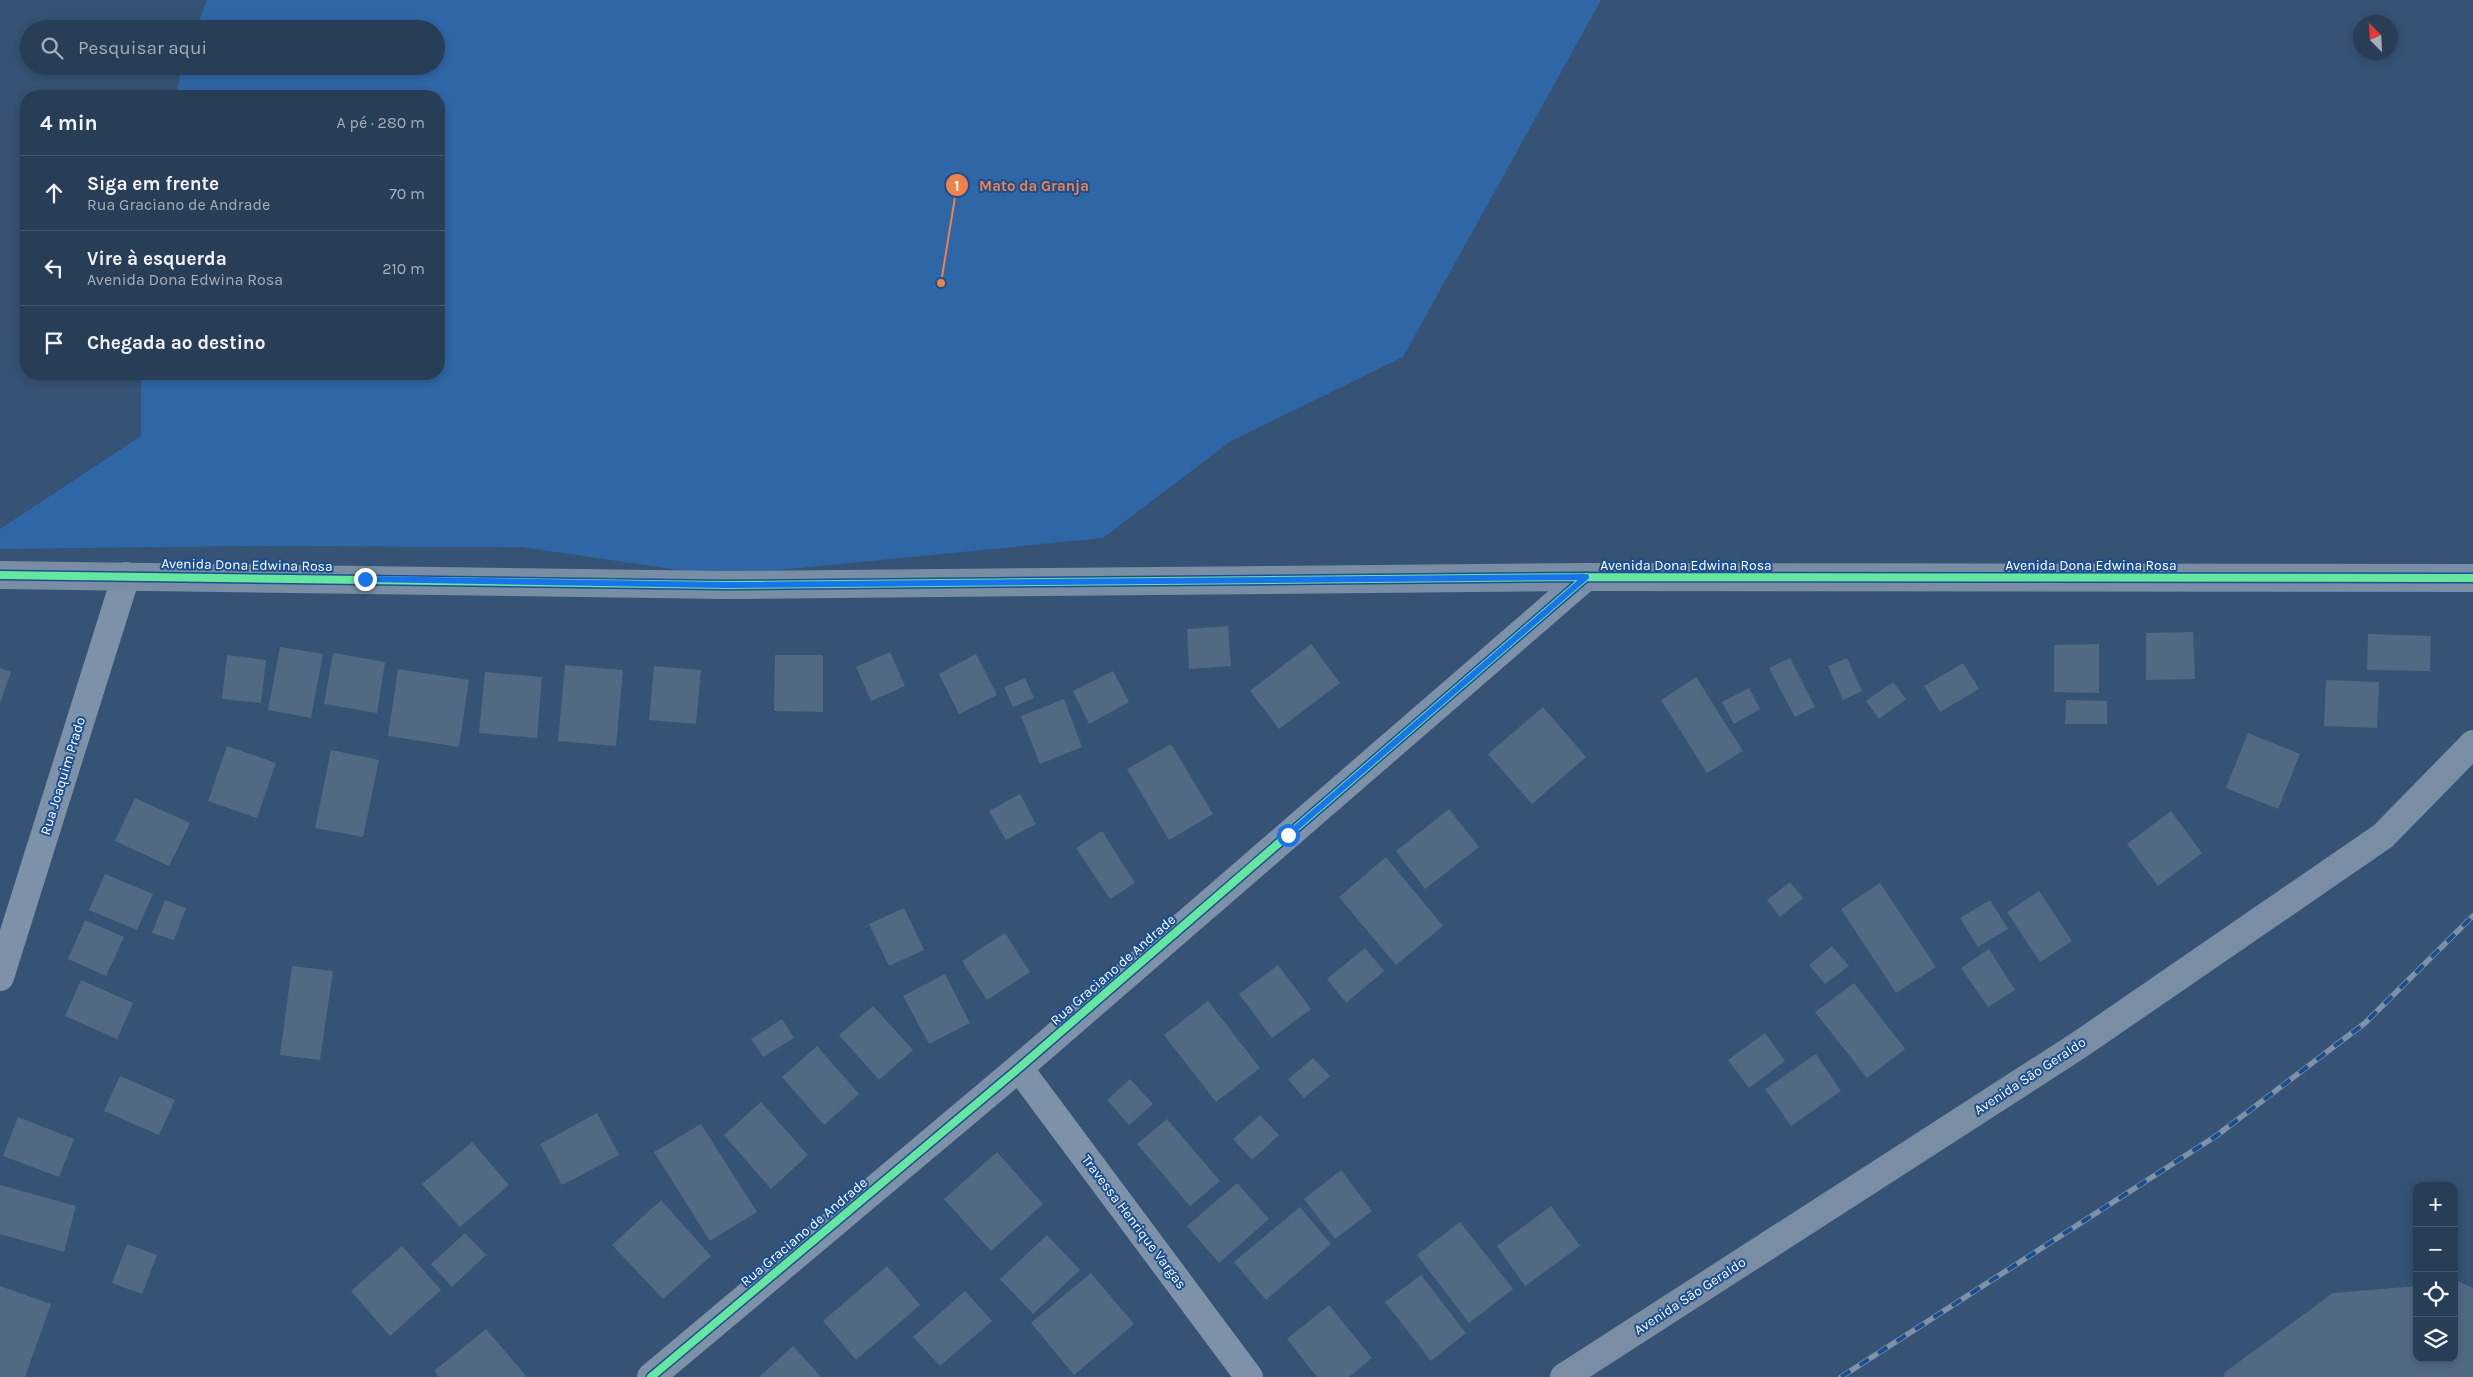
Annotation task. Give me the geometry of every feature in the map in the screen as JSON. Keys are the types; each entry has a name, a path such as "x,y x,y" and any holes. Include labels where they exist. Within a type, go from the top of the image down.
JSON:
{"street":[{"name":"Avenida Dona Edwina Rosa","path":"0,575 725,585 1586,577 2473,578"},
{"name":"Rua Joaquim Prado","path":"0,977 126,576"},
{"name":"Rua Graciano de Andrade","path":"650,1377 1019,1068 1586,577"},
{"name":"Avenida São Geraldo","path":"1564,1377 2079,1045 2383,836 2473,744"},
{"name":"Travessa Henrique Vargas","path":"1019,1068 1248,1377"}],"shaded area":[{"path":"207,0 1601,0 1403,357 1231,441 1103,538 719,576 522,547 247,546 0,549 0,529 141,436 141,380 445,380 445,90 177,90 180,75 445,75 445,20 199,20"}],"building":[{"path":"1228,626 1231,666 1189,669 1187,629"},
{"path":"2193,632 2195,679 2146,680 2146,633"},
{"path":"2368,634 2431,636 2430,671 2367,670"},
{"path":"1311,644 1340,683 1279,729 1250,691"},
{"path":"2099,644 2099,693 2054,692 2054,645"},
{"path":"280,647 323,654 311,718 268,710"},
{"path":"890,652 905,686 871,701 856,667"},
{"path":"333,653 385,662 377,713 324,704"},
{"path":"976,654 997,695 959,714 939,674"},
{"path":"227,655 266,660 261,703 222,699"},
{"path":"775,655 823,655 823,712 774,711"},
{"path":"1790,658 1815,707 1795,717 1769,668"},
{"path":"1847,658 1862,691 1843,700 1828,666"},
{"path":"1963,663 1979,689 1940,712 1924,686"},
{"path":"565,665 623,670 616,746 558,741"},
{"path":"654,666 701,670 696,724 649,720"},
{"path":"0,668 11,672 0,703"},
{"path":"398,669 469,680 459,747 388,736"},
{"path":"1113,671 1129,702 1089,724 1073,691"},
{"path":"485,672 542,677 537,738 479,733"},
{"path":"1696,677 1743,751 1707,773 1661,700"},
{"path":"1025,678 1034,698 1013,707 1004,687"},
{"path":"2326,680 2379,682 2377,728 2324,726"},
{"path":"1893,682 1906,699 1879,719 1866,701"},
{"path":"1749,688 1760,709 1734,724 1722,702"},
{"path":"1064,699 1082,747 1040,764 1021,716"},
{"path":"2066,700 2107,701 2107,724 2065,724"},
{"path":"1543,707 1586,757 1532,804 1488,754"},
{"path":"2248,733 2300,754 2278,809 2226,788"},
{"path":"1171,744 1213,814 1169,840 1127,769"},
{"path":"227,746 276,763 257,818 208,801"},
{"path":"331,750 379,760 363,837 315,828"},
{"path":"1020,794 1036,824 1006,840 989,811"},
{"path":"135,798 190,823 169,866 115,841"},
{"path":"1449,809 1479,847 1425,889 1396,851"},
{"path":"2171,811 2202,853 2158,886 2127,844"},
{"path":"1102,831 1135,883 1110,899 1076,848"},
{"path":"1386,857 1443,926 1396,965 1339,897"},
{"path":"105,874 153,894 137,930 89,910"},
{"path":"1790,882 1803,898 1780,917 1767,900"},
{"path":"1880,883 1936,967 1896,993 1841,909"},
{"path":"2039,891 2072,941 2040,962 2007,912"},
{"path":"165,900 186,908 174,940 152,933"},
{"path":"1990,900 2008,929 1978,947 1960,918"},
{"path":"904,908 924,950 889,966 869,924"},
{"path":"85,920 124,937 106,976 68,959"},
{"path":"1005,933 1030,972 987,1000 962,961"},
{"path":"1832,946 1849,966 1825,984 1809,965"},
{"path":"1365,948 1384,971 1346,1003 1327,979"},
{"path":"1989,949 2015,990 1988,1007 1961,968"},
{"path":"1278,965 1311,1009 1272,1038 1239,994"},
{"path":"292,966 333,971 320,1060 280,1055"},
{"path":"945,974 970,1023 929,1044 903,996"},
{"path":"81,980 133,1003 117,1039 65,1016"},
{"path":"1854,983 1905,1049 1867,1078 1815,1012"},
{"path":"1208,1001 1260,1068 1216,1102 1164,1035"},
{"path":"873,1006 913,1050 879,1080 839,1035"},
{"path":"782,1019 794,1038 763,1057 751,1039"},
{"path":"1765,1033 1785,1061 1749,1088 1728,1060"},
{"path":"817,1046 859,1094 824,1125 782,1077"},
{"path":"1816,1054 1841,1091 1791,1126 1765,1089"},
{"path":"1313,1058 1330,1076 1304,1098 1288,1079"},
{"path":"120,1076 175,1100 159,1135 104,1111"},
{"path":"1130,1079 1153,1104 1129,1125 1107,1100"},
{"path":"761,1102 808,1155 771,1189 724,1135"},
{"path":"597,1113 619,1155 562,1185 540,1144"},
{"path":"1260,1115 1279,1135 1252,1160 1233,1139"},
{"path":"18,1117 74,1139 59,1177 3,1156"},
{"path":"1167,1119 1220,1181 1190,1206 1137,1144"},
{"path":"701,1124 757,1212 710,1241 654,1152"},
{"path":"472,1142 509,1185 460,1227 422,1184"},
{"path":"997,1152 1043,1204 991,1251 944,1199"},
{"path":"1341,1170 1372,1211 1335,1239 1304,1199"},
{"path":"1237,1183 1269,1219 1219,1263 1187,1226"},
{"path":"0,1185 76,1206 64,1252 0,1234"},
{"path":"661,1200 711,1256 663,1299 612,1245"},
{"path":"1551,1206 1580,1246 1525,1286 1497,1246"},
{"path":"1300,1207 1331,1244 1266,1300 1234,1262"},
{"path":"1460,1222 1513,1289 1469,1323 1417,1255"},
{"path":"465,1233 486,1255 452,1287 431,1264"},
{"path":"1047,1235 1080,1270 1033,1314 1000,1279"},
{"path":"127,1244 157,1255 142,1294 112,1283"},
{"path":"402,1246 441,1290 390,1336 351,1291"},
{"path":"887,1266 920,1305 856,1360 823,1321"},
{"path":"1091,1273 1134,1324 1074,1375 1031,1323"},
{"path":"1421,1275 1466,1333 1431,1361 1385,1302"},
{"path":"2458,1282 2473,1288 2473,1377 2223,1377 2225,1372 2333,1293 2413,1286 2413,1362 2458,1362"},
{"path":"0,1286 51,1304 25,1377 0,1377"},
{"path":"965,1291 992,1321 940,1366 913,1337"},
{"path":"1329,1305 1372,1358 1349,1377 1317,1377 1287,1339"},
{"path":"486,1329 527,1377 439,1377 434,1371"},
{"path":"793,1346 821,1377 759,1377"}],"railway":[{"path":"1841,1377 2216,1136 2365,1023 2473,916"}],"cycle path":[{"path":"0,575 725,585 1586,577 2473,578"},
{"path":"651,1377 1019,1068 1586,577"}],"place":[{"name":"Mato da Granja","path":"941,283"}],"route":[{"path":"365,579 725,585 1586,577 1288,835"}]}
